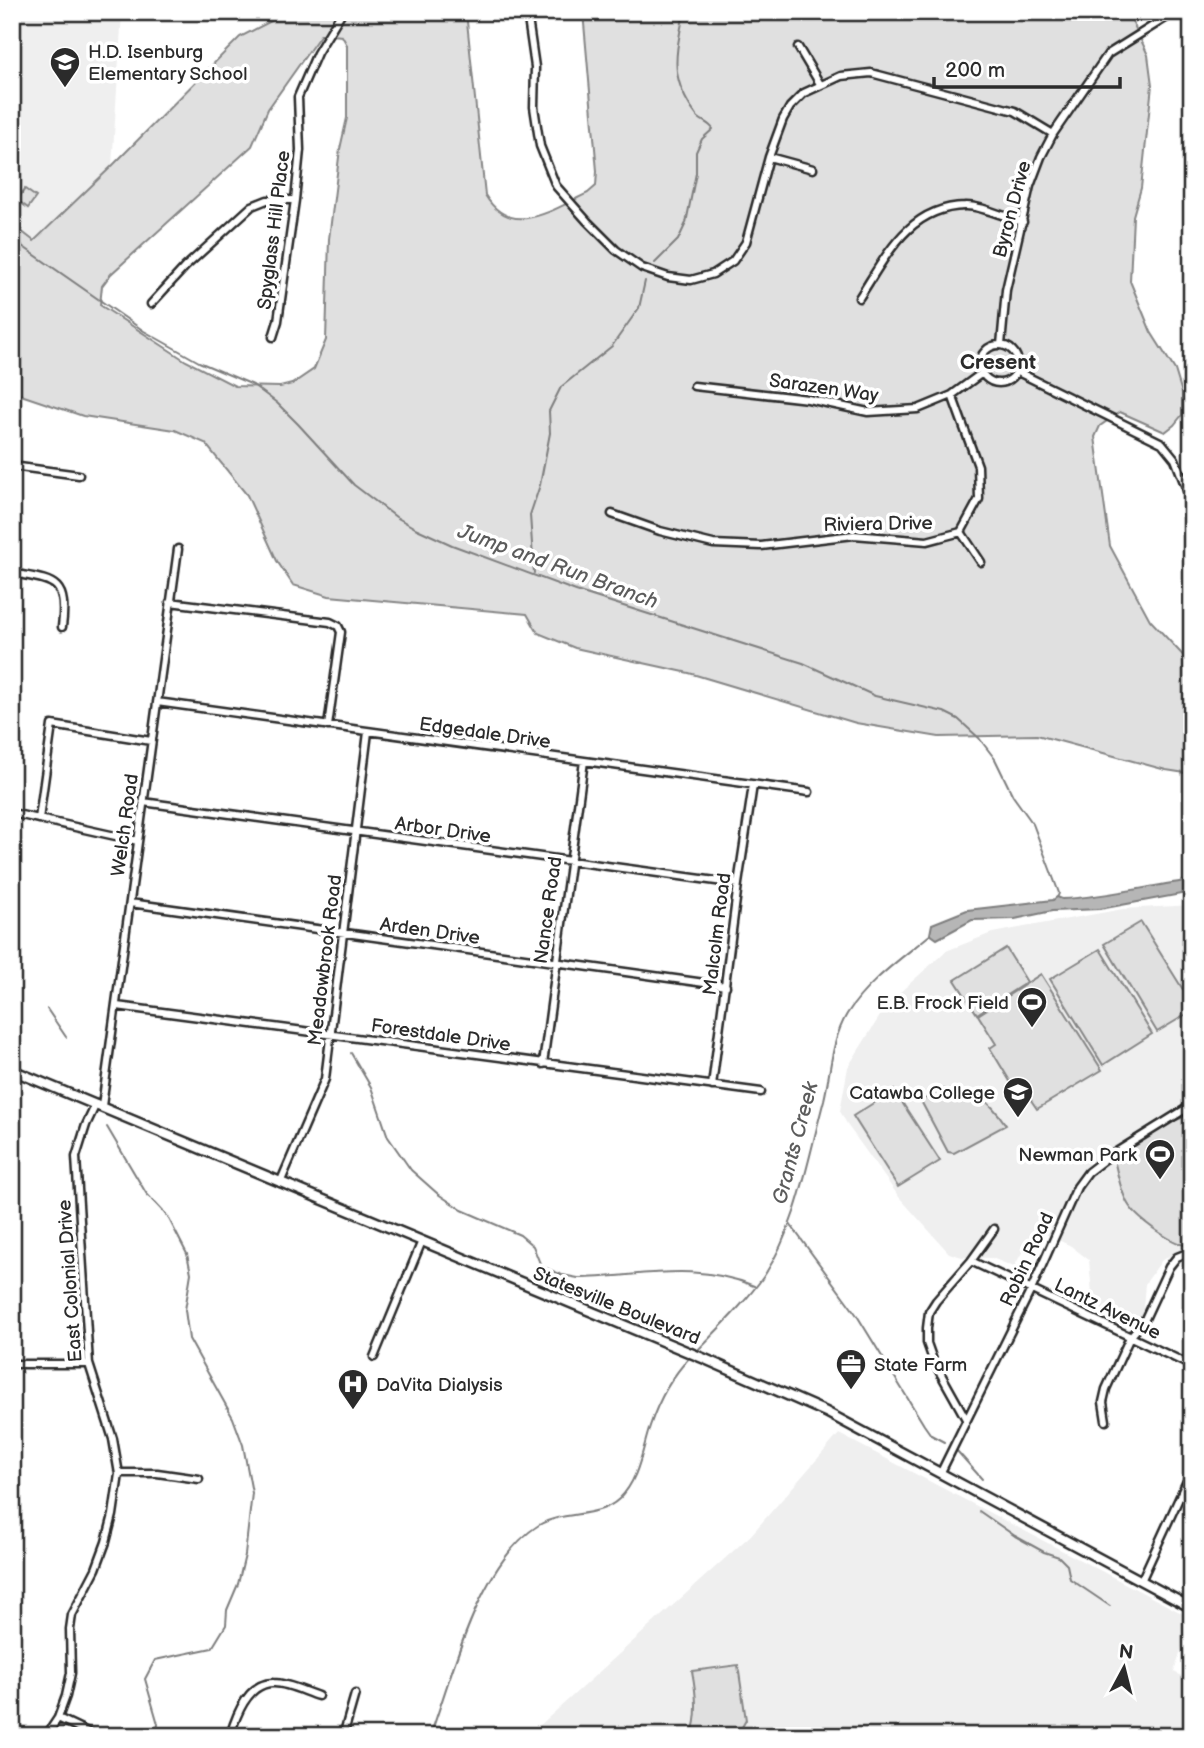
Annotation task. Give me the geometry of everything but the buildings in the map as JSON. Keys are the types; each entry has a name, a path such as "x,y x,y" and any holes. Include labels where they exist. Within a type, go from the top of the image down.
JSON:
{"main road":[{"name":"Statesville Boulevard","path":"12,1070 826,1412 1192,1608"}],"street":[{"name":"Spyglass Hill Place","path":"273,337 278,321 295,200 300,150 298,97 317,52 342,12"},
{"path":"527,12 535,67 534,107 540,146 556,186 607,240 642,268 668,277 691,280 713,274 733,261 746,242 769,157 790,107 804,93 841,76 871,73 1016,111 1054,134"},
{"name":"Byron Drive","path":"1001,345 1006,290 1030,186 1041,157 1108,54 1175,12"},
{"path":"798,47 820,84"},
{"path":"769,157 813,169"},
{"path":"151,304 184,267 253,206 267,200 295,200"},
{"path":"859,298 901,235 928,213 966,205 1023,222"},
{"path":"1007,346 1015,354 1018,365 1016,370 1009,380 997,383 982,373 980,362 989,347 1007,346"},
{"path":"1016,370 1162,443 1175,458 1192,503"},
{"name":"Sarazen Way","path":"694,386 808,399 868,412 918,409 952,395 982,373"},
{"name":"Riviera Drive","path":"611,514 660,531 713,544 761,546 854,535 927,541 961,533 979,499 978,466 952,395"},
{"path":"12,466 79,475"},
{"path":"961,533 981,562"},
{"name":"Welch Road","path":"99,1105 117,1006 178,548"},
{"path":"12,573 52,582 58,587 63,594 65,606 62,627"},
{"path":"170,602 330,622 338,626 341,632 328,726"},
{"name":"Edgedale Drive","path":"157,702 808,792"},
{"path":"39,819 52,725 152,741"},
{"name":"Meadowbrook Road","path":"280,1183 325,1079 368,732"},
{"name":"Nance Road","path":"543,1064 584,761"},
{"name":"Malcolm Road","path":"712,1086 753,785"},
{"name":"Arbor Drive","path":"144,802 738,884"},
{"path":"12,813 138,841"},
{"name":"Arden Drive","path":"130,903 726,986"},
{"name":"Forestdale Drive","path":"117,1006 761,1092"},
{"name":"East Colonial Drive","path":"46,1736 58,1718 66,1696 71,1673 72,1615 96,1569 106,1542 119,1473 113,1439 89,1364 76,1157 86,1125 99,1105"},
{"name":"Robin Road","path":"941,1472 1032,1288 1077,1187 1088,1172 1192,1105"},
{"path":"966,1419 933,1360 927,1343 929,1312 994,1229"},
{"path":"374,1357 422,1241"},
{"path":"1107,1421 1102,1402 1130,1336 1143,1321 1169,1267 1177,1257 1189,1251"},
{"name":"Lantz Avenue","path":"971,1261 1192,1366"},
{"path":"12,1364 89,1364"},
{"path":"1141,1580 1192,1470"},
{"path":"119,1473 157,1473 199,1479"},
{"path":"1184,1488 1192,1491"},
{"path":"230,1736 248,1695 261,1686 275,1683 318,1696"},
{"path":"343,1736 355,1694"},
{"path":"58,1718 96,1736"}],"shaded area":[{"name":"H.D. Isenburg Elementary School","path":"12,12 122,12 112,166 33,241 12,224"},
{"path":"283,12 466,12 485,195 496,208 508,216 520,218 547,213 588,193 596,186 597,171 583,12 1128,12 1148,55 1152,85 1141,188 1133,216 1130,281 1151,332 1175,370 1182,393 1182,415 1165,432 1120,412 1100,426 1095,437 1110,546 1150,620 1192,665 1192,774 1166,770 1037,735 939,737 856,723 689,673 575,648 538,633 527,614 329,596 293,585 277,561 247,495 205,443 175,430 83,416 12,392 12,224 34,241 240,37 281,16","holes":["321,34 342,36 347,45 347,118 340,149 329,239 326,340 314,369 292,384 280,387 235,386 186,361 100,305 102,286 111,274 252,146 268,109"]},
{"path":"25,189 36,197 28,208 17,200"},
{"path":"1192,880 1192,892 1100,909 1052,911 1015,919 972,920 937,939 930,934 932,924 967,910 1053,900 1057,897 1062,899 1095,896"},
{"name":"Catawba College","path":"1192,905 1192,1248 1183,1249 1162,1260 1145,1284 1142,1319 1126,1327 1096,1312 1089,1260 1071,1246 1035,1229 1014,1267 992,1258 962,1257 949,1253 899,1197 840,1111 848,1067 888,1003 946,951 992,933 1123,909"},
{"path":"1141,922 1192,1004 1192,1011 1157,1032 1104,944"},
{"path":"1006,948 1027,982 977,1014 955,980"},
{"path":"1100,949 1152,1034 1103,1065 1050,979"},
{"name":"E.B. Frock Field","path":"1041,974 1102,1070 1037,1109 1022,1087 1016,1091 990,1048 996,1044 978,1015"},
{"path":"940,1089 962,1091 979,1097 993,1107 1006,1125 954,1153 948,1152 921,1101"},
{"path":"894,1090 940,1161 898,1187 853,1116"},
{"name":"Newman Park","path":"1192,1103 1192,1246 1167,1237 1133,1210 1123,1193 1113,1155 1149,1130 1187,1116"},
{"path":"839,1434 1191,1618 1174,1672 1192,1681 1192,1736 528,1736 751,1535"},
{"path":"738,1665 746,1720 737,1736 691,1736 696,1712 692,1671"}],"waterway":[{"path":"655,263 678,240 686,223 696,173 696,152 702,139 713,129 696,115 687,101 678,77 677,53 684,12"},
{"name":"Jump and Run Branch","path":"12,239 144,331 199,362 253,385 277,403 354,485 415,528 452,545 576,591 803,663 875,696 944,712 958,719 979,738 995,759 1013,796 1033,824 1058,896"},
{"path":"534,573 530,515 540,485 550,433 549,411 561,387 612,346 639,308 645,281"},
{"name":"Grants Creek","path":"697,1351 757,1286 776,1256 794,1213 824,1100 835,1045 847,1014 875,981 931,934"},
{"path":"47,1009 66,1037"},
{"path":"351,1053 371,1087 388,1137 411,1170 438,1194 462,1210 520,1235 533,1246 541,1266 578,1278 688,1272 732,1278 754,1286"},
{"path":"107,1127 146,1193 168,1217 187,1254 191,1273 185,1310 189,1339 233,1418 243,1445 252,1493 245,1555 238,1584 227,1610 226,1625 212,1648 155,1660 145,1679 158,1724 156,1736"},
{"path":"790,1224 856,1314 931,1435 944,1442"},
{"name":"Grants Creek","path":"430,1736 471,1621 484,1591 500,1565 518,1542 539,1525 559,1517 601,1509 619,1499 635,1474 662,1398 677,1372 690,1357"},
{"path":"957,1451 982,1479"},
{"path":"979,1511 1015,1536 1059,1557 1067,1565 1070,1579 1110,1606"}],"place":[{"name":"H.D. Isenburg Elementary School","path":"65,89"},
{"name":"E.B. Frock Field","path":"1032,1029"},
{"name":"Catawba College","path":"1018,1119"},
{"name":"Newman Park","path":"1160,1181"},
{"name":"State Farm","path":"851,1391"},
{"name":"DaVita Dialysis","path":"353,1411"}],"district":[{"name":"Cresent","path":"998,362"}]}
